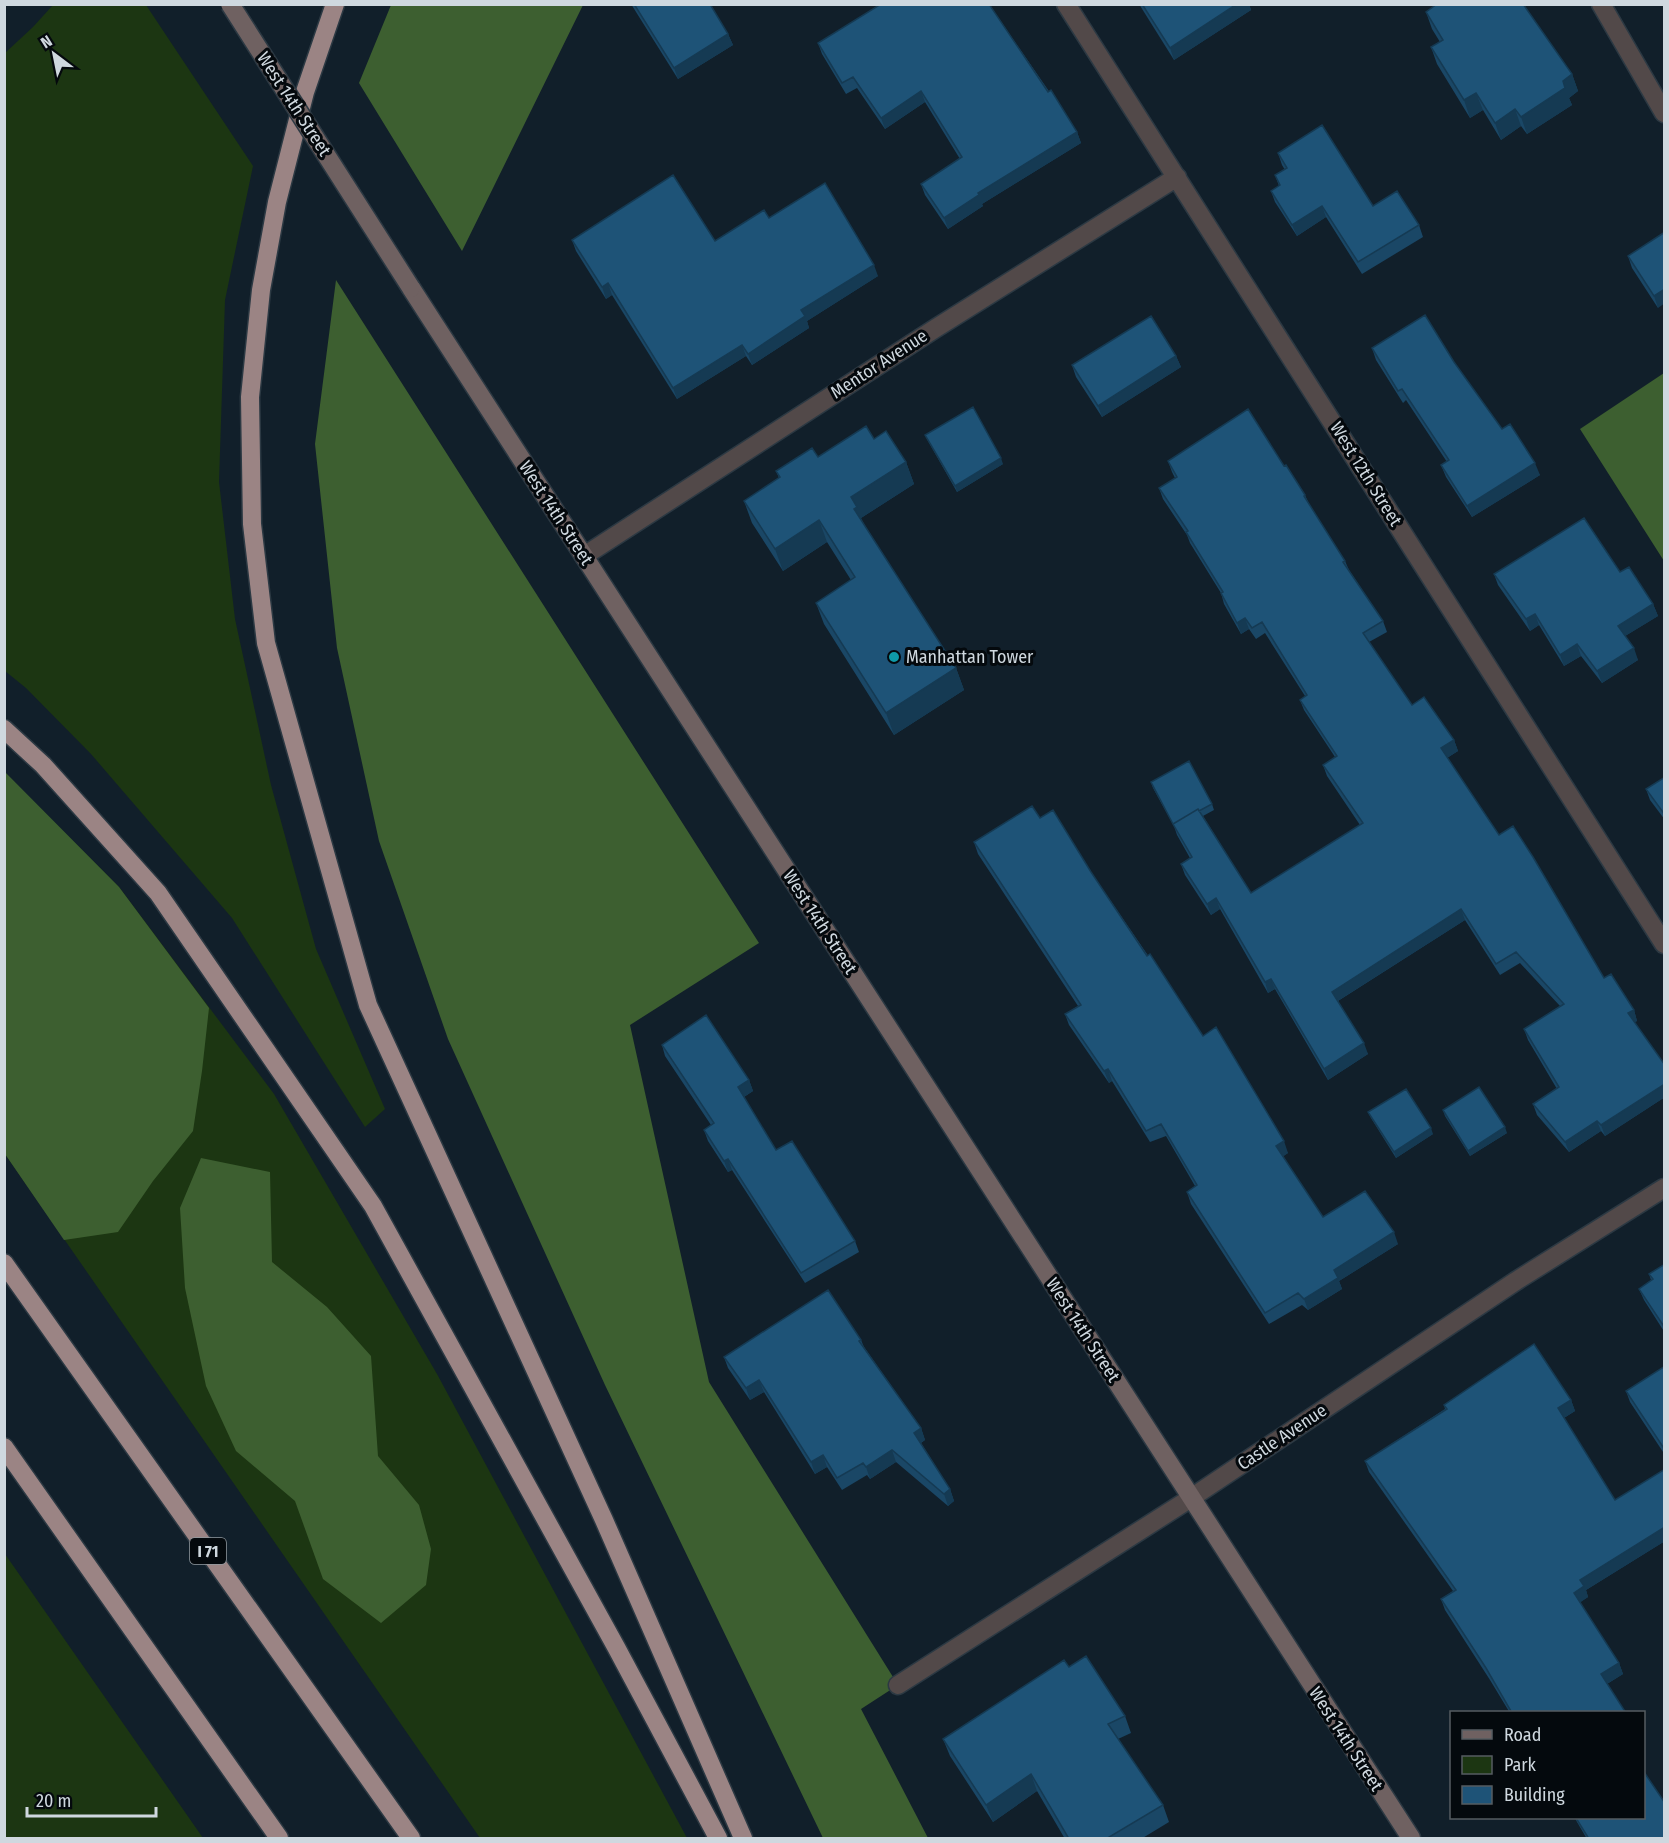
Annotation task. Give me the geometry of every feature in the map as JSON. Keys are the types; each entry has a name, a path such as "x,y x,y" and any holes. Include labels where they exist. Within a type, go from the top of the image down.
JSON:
{"highway":[{"path":"334,4 305,92 280,191 260,302 250,397 251,489 252,524 266,643 368,1005 604,1520 743,1839"},
{"path":"4,729 43,765 158,893 373,1206 616,1647 718,1839"},
{"name":"I 71","path":"4,1263 411,1839"},
{"path":"4,1447 279,1839"}],"street":[{"name":"West 14th Street","path":"230,4 1411,1839"},
{"name":"West 12th Street","path":"1066,4 1665,944"},
{"path":"1601,4 1665,113"},
{"name":"Mentor Avenue","path":"584,556 936,328 1177,177"},
{"name":"Castle Avenue","path":"898,1685 1191,1498 1516,1281 1665,1188"}],"green space":[{"path":"53,5 146,5 253,166 225,300 219,482 235,619 271,785 316,949 385,1109 365,1127 232,918 91,754 26,688 5,671 5,53"},
{"path":"391,5 583,5 462,251 359,83"},
{"path":"336,280 759,943 630,1025 709,1382 898,1685 861,1709 928,1838 823,1838 605,1385 448,1039 379,841 337,648 315,444"},
{"path":"1664,373 1664,561 1580,429"},
{"path":"4,772 119,887 274,1094 437,1374 687,1838 480,1838 5,1154"},
{"path":"5,772 119,887 209,1008 193,1131 153,1181 118,1232 64,1240 5,1154"},
{"path":"201,1158 270,1172 272,1262 327,1307 371,1356 378,1456 419,1505 431,1549 426,1585 381,1623 323,1579 295,1501 236,1451 206,1386 185,1288 180,1208"},
{"path":"5,1554 203,1838 5,1838"}],"building":[{"path":"634,4 710,4 728,34 674,68"},
{"path":"881,4 989,4 1048,92 1051,90 1077,132 978,193 979,195 944,218 921,184 962,157 921,91 881,118 853,77 842,83 818,43"},
{"path":"1142,4 1237,4 1170,48"},
{"path":"1437,4 1523,4 1572,74 1563,81 1565,88 1521,117 1515,109 1495,123 1476,93 1464,100 1431,47 1443,40 1426,12"},
{"path":"1322,125 1373,206 1397,191 1419,225 1358,262 1322,206 1292,225 1271,191 1280,185 1275,175 1287,168 1278,153"},
{"path":"673,175 715,241 764,210 769,218 825,183 874,265 801,310 805,316 748,354 742,345 673,388 608,283 602,287 572,240"},
{"path":"1665,232 1665,289 1654,296 1628,256"},
{"path":"1425,315 1454,362 1502,429 1510,424 1535,463 1467,506 1441,465 1449,460 1402,389 1398,391 1372,348"},
{"path":"1151,316 1176,356 1098,406 1072,365"},
{"path":"973,407 1001,458 955,486 925,435"},
{"path":"1248,409 1305,495 1345,561 1343,562 1383,621 1363,633 1412,705 1424,697 1454,740 1441,748 1499,835 1513,826 1604,978 1611,974 1634,1010 1628,1013 1665,1065 1665,1084 1601,1125 1597,1121 1565,1142 1533,1104 1559,1087 1524,1029 1564,1004 1516,952 1496,964 1461,909 1332,992 1364,1043 1324,1069 1271,979 1265,982 1216,898 1207,904 1181,864 1192,857 1173,824 1198,809 1251,893 1363,823 1323,765 1337,756 1300,700 1307,695 1262,622 1252,628 1245,618 1237,623 1221,593 1223,592 1186,532 1188,531 1159,488 1177,477 1168,461"},
{"path":"866,426 874,439 886,431 906,462 851,497 857,507 854,509 956,668 886,713 816,603 855,577 819,520 775,549 744,501 780,477 776,471 812,448 818,457"},
{"path":"1584,518 1620,572 1629,567 1653,604 1618,626 1634,648 1597,671 1577,644 1560,655 1535,614 1526,619 1494,574"},
{"path":"1189,761 1212,804 1199,811 1198,809 1173,824 1151,782"},
{"path":"1665,777 1665,815 1646,789"},
{"path":"1032,806 1040,818 1053,810 1091,872 1147,956 1150,954 1203,1036 1216,1027 1284,1141 1276,1146 1323,1217 1365,1191 1394,1232 1334,1270 1338,1278 1304,1299 1298,1293 1265,1313 1187,1192 1197,1185 1161,1124 1146,1131 1108,1069 1104,1071 1065,1014 1081,1005 974,842"},
{"path":"706,1015 749,1080 738,1087 776,1150 792,1141 855,1241 801,1273 728,1159 724,1161 704,1130 714,1123 662,1045"},
{"path":"1479,1087 1505,1127 1468,1151 1443,1110"},
{"path":"1406,1089 1431,1128 1394,1152 1368,1112"},
{"path":"1665,1264 1665,1328 1639,1289 1653,1279 1649,1274"},
{"path":"828,1290 861,1340 859,1341 921,1428 914,1433 950,1489 944,1494 892,1450 866,1467 863,1463 837,1478 823,1455 811,1462 759,1380 746,1388 724,1357"},
{"path":"1534,1344 1571,1400 1558,1408 1615,1500 1665,1469 1665,1527 1580,1580 1584,1586 1574,1593 1619,1663 1601,1674 1625,1711 1511,1711 1441,1599 1456,1590 1365,1461 1447,1409 1444,1405"},
{"path":"1665,1366 1665,1450 1626,1391"},
{"path":"1086,1656 1125,1716 1108,1724 1163,1805 1106,1839 1069,1839 1031,1774 986,1805 943,1739 1064,1660 1069,1667"},
{"path":"1645,1773 1665,1803 1665,1839 1589,1839 1577,1819 1645,1819"}],"place":[{"name":"Manhattan Tower","path":"894,657"}]}
